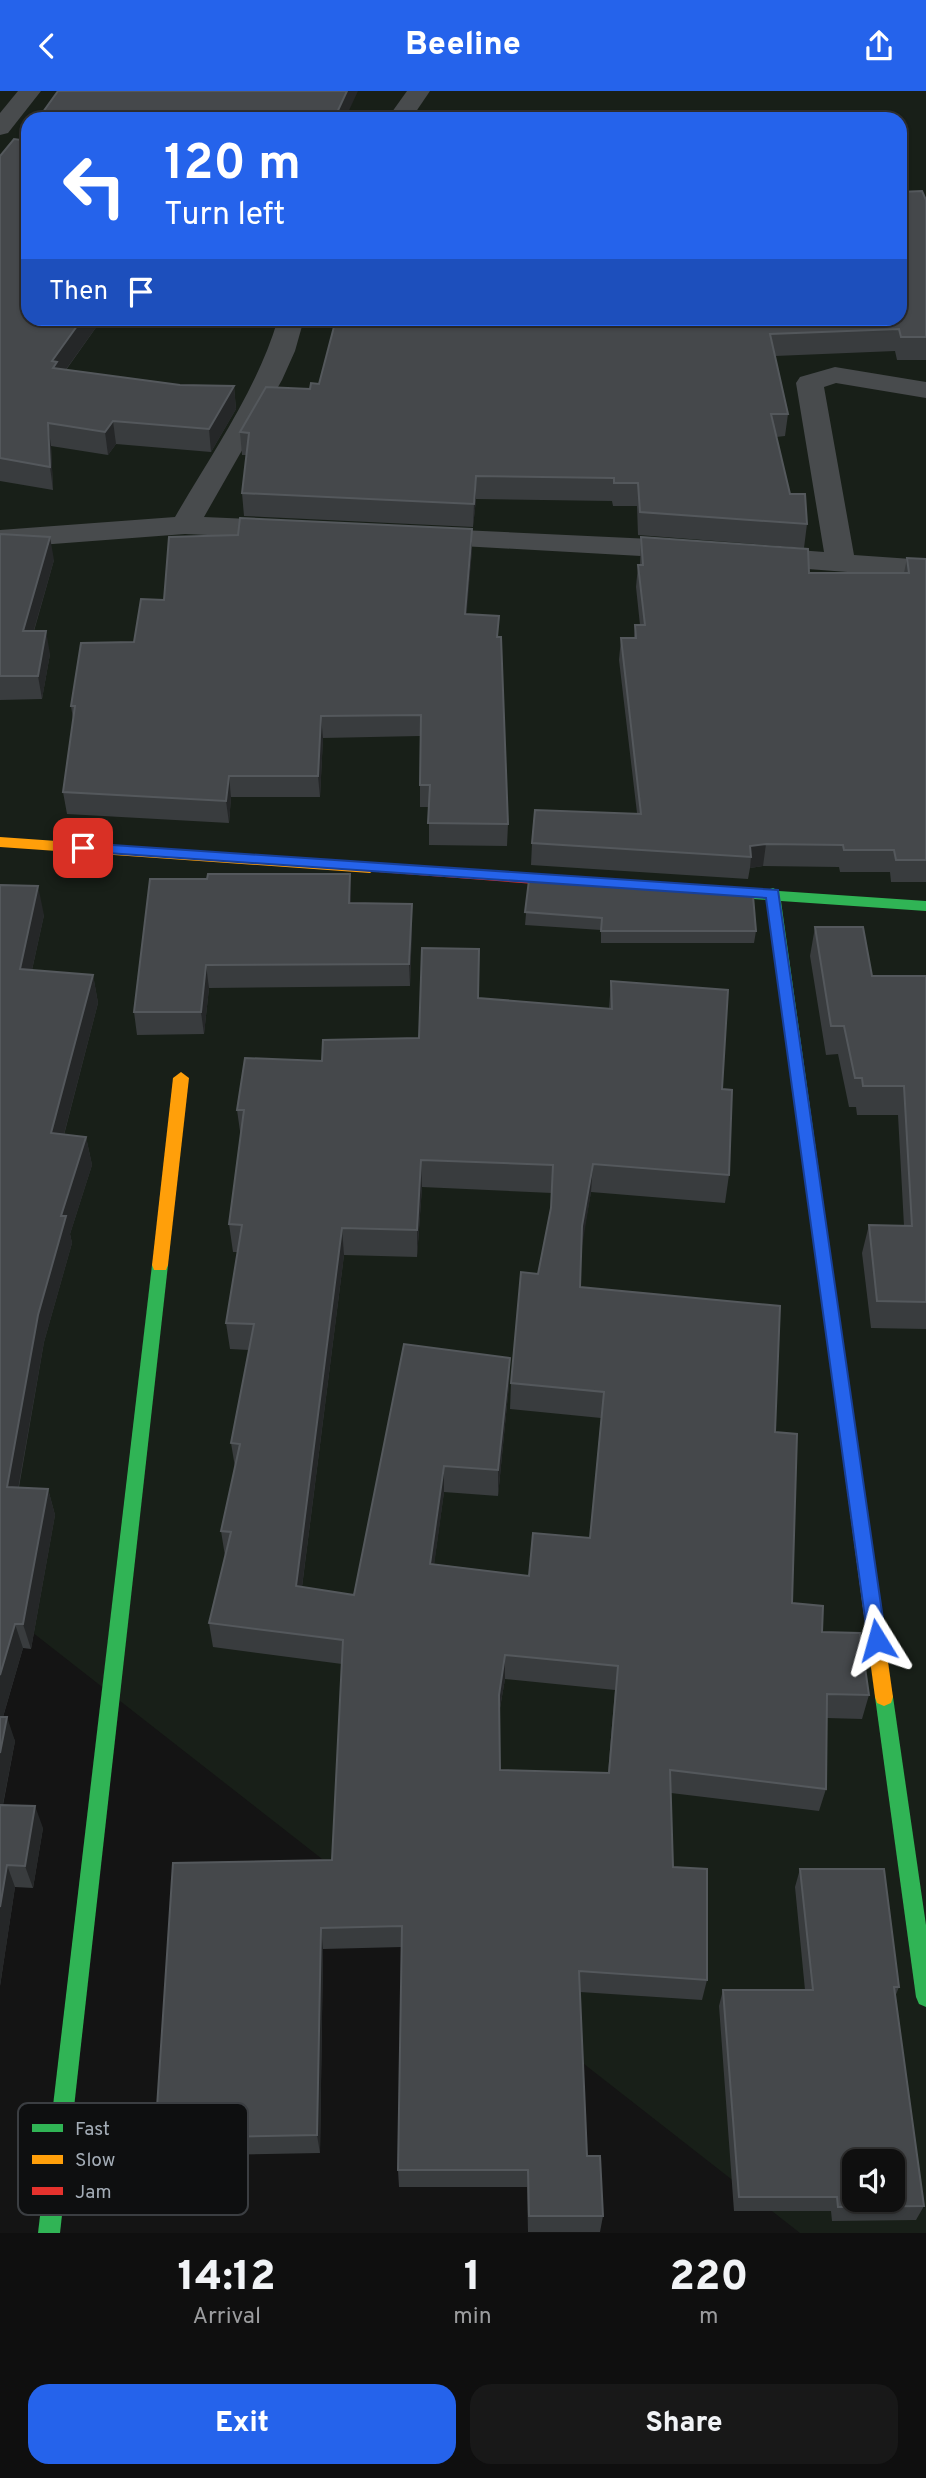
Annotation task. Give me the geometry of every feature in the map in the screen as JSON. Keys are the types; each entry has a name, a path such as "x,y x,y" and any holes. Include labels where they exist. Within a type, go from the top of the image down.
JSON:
{"street":[{"path":"0,128 30,91"},
{"path":"404,112 419,91"},
{"path":"185,525 268,380 282,351 288,326"},
{"path":"841,564 810,383 835,375 926,390"},
{"path":"0,538 185,525 320,532"},
{"path":"387,535 685,549 926,569"},
{"path":"0,842 773,893 926,907"},
{"path":"773,893 926,1997"},
{"path":"63,2103 181,1078"},
{"path":"48,2233 50,2215"}],"shaded area":[{"path":"0,91 926,91 926,2233 800,2233 0,1607"}],"building":[{"path":"58,91 347,91 337,112 43,112"},
{"path":"14,139 21,140 21,326 77,326 52,361 57,362 53,368 180,385 234,386 209,429 113,421 105,432 48,423 50,467 0,458 0,156"},
{"path":"922,191 926,200 926,337 901,337 899,329 770,334 788,414 771,414 790,494 805,494 807,524 640,512 638,483 614,483 614,478 476,476 474,504 242,493 249,433 240,432 266,387 310,389 311,383 319,384 334,326 907,326 907,192"},
{"path":"240,518 472,529 465,614 499,616 497,637 501,637 508,824 428,823 430,785 420,785 421,715 321,716 318,776 229,776 226,801 63,792 75,706 71,706 81,643 134,642 141,599 164,600 169,537 238,535"},
{"path":"0,534 50,537 23,631 46,631 38,676 0,676"},
{"path":"641,537 808,549 809,573 909,573 907,558 926,559 926,860 896,860 894,850 844,850 843,845 750,846 751,857 532,843 535,810 641,814 621,638 636,638 635,625 645,625 638,565 643,565"},
{"path":"208,874 350,874 349,903 412,904 409,964 206,965 201,1012 134,1012 150,879 207,879"},
{"path":"529,880 753,896 756,931 601,931 602,918 525,912"},
{"path":"0,885 38,886 20,969 93,975 51,1133 86,1137 61,1216 66,1216 38,1315 7,1487 48,1489 23,1624 15,1624 0,1675"},
{"path":"815,927 863,927 872,976 926,976 926,1302 877,1301 869,1225 912,1226 904,1086 863,1086 862,1078 855,1078 844,1026 831,1026"},
{"path":"422,948 479,949 478,998 612,1009 611,981 728,990 722,1089 732,1090 729,1175 593,1164 582,1226 580,1287 780,1306 775,1432 797,1434 792,1603 823,1606 822,1632 860,1633 869,1695 827,1694 826,1789 670,1770 673,1867 707,1869 707,1980 579,1971 587,2156 600,2156 603,2216 529,2216 528,2170 398,2170 402,1926 321,1928 317,2135 248,2136 248,2103 157,2103 173,1863 332,1860 343,1640 209,1623 231,1532 221,1531 240,1444 231,1443 254,1324 226,1323 242,1225 229,1224 244,1110 237,1110 245,1058 322,1061 323,1040 419,1038","holes":["421,1160 553,1165 551,1208 538,1274 521,1272 511,1383 604,1392 590,1538 533,1533 529,1576 430,1564 444,1466 498,1470 510,1358 404,1344 354,1595 296,1586 342,1228 417,1230","505,1655 618,1666 609,1773 500,1770 499,1695"]},
{"path":"0,1717 7,1717 0,1753"},
{"path":"0,1805 35,1806 25,1866 7,1865 0,1907"},
{"path":"800,1869 884,1869 899,1987 894,1987 924,2206 905,2206 905,2149 842,2149 842,2207 838,2207 837,2197 739,2197 723,1990 813,1990"}],"traffic: fast":[{"path":"601,884 926,906"},
{"path":"773,893 839,1371"},
{"path":"64,2103 160,1265"},
{"path":"884,1697 926,1997"},
{"path":"49,2233 51,2215"}],"traffic: slow":[{"path":"0,842 370,868"},
{"path":"160,1265 181,1078"},
{"path":"839,1371 884,1697"}],"traffic: jam":[{"path":"370,868 601,884"}],"route":[{"path":"83,848 773,893 877,1640"}]}
